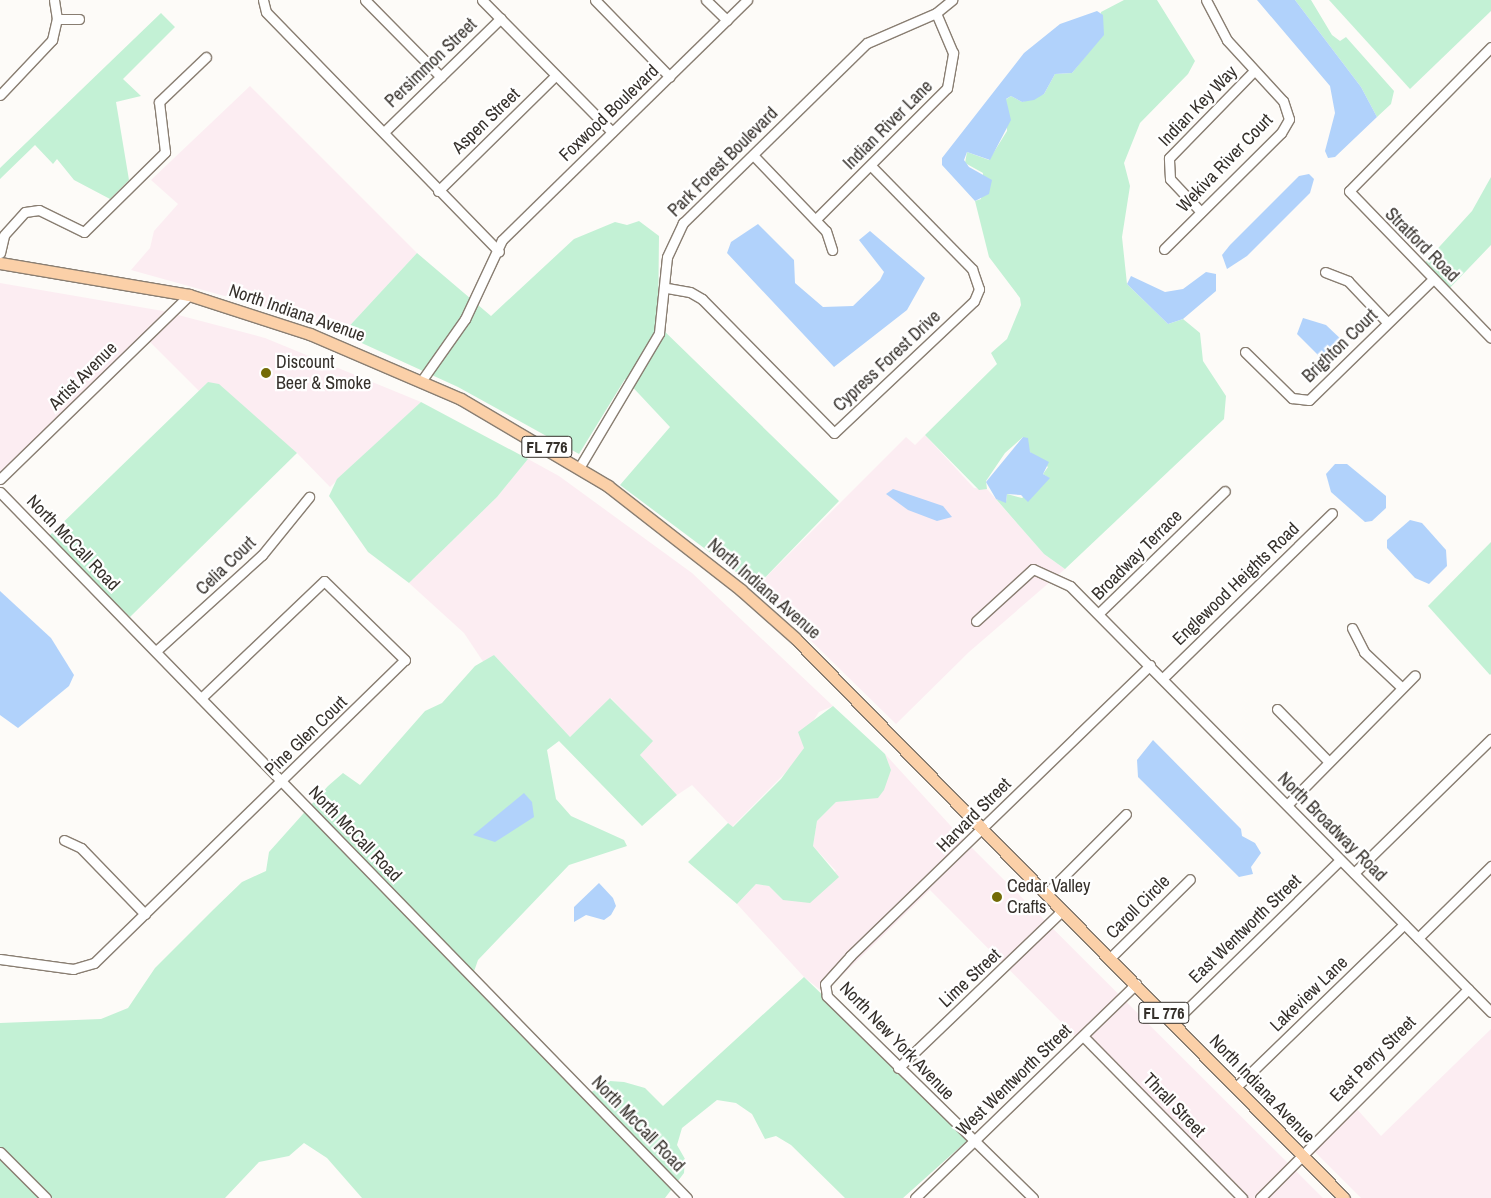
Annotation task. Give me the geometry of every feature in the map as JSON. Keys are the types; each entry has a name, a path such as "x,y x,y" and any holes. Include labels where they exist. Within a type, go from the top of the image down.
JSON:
{"main road":[{"name":"North Indiana Avenue","path":"0,262 189,295 309,334 422,380 504,421 579,468 764,610 1136,984 1344,1198"}],"street":[{"path":"0,95 48,48 57,20 54,0"},
{"path":"263,0 266,12 499,252"},
{"path":"366,0 440,77"},
{"path":"595,0 670,77"},
{"path":"706,0 727,20"},
{"name":"Foxwood Boulevard","path":"422,380 465,319 499,252 502,240 747,0"},
{"name":"Park Forest Boulevard","path":"579,468 659,333 667,288 667,257 677,232 867,43 936,13 952,0"},
{"name":"Wekiva River Court","path":"1164,249 1287,126 1287,106 1227,40 1206,0"},
{"path":"486,1 612,132"},
{"name":"Indian River Lane","path":"816,219 871,166 949,84 953,53 936,13"},
{"name":"Persimmon Street","path":"384,132 501,18"},
{"path":"57,20 79,19"},
{"name":"Stratford Road","path":"1491,47 1350,186 1351,195 1491,338"},
{"path":"0,253 4,235 25,212 39,210 84,232 165,152 159,102 206,57"},
{"name":"Indian Key Way","path":"1202,212 1170,179 1169,158 1254,71"},
{"name":"Aspen Street","path":"438,191 556,75"},
{"path":"753,155 826,231 832,250"},
{"name":"Cypress Forest Drive","path":"667,288 690,292 702,299 834,433 974,301 978,289 972,269 871,166"},
{"path":"1325,272 1348,281 1388,322"},
{"name":"Brighton Court","path":"1245,352 1292,398 1304,401 1433,278"},
{"name":"Artist Avenue","path":"0,479 189,295"},
{"name":"Broadway Terrace","path":"1150,665 1100,614 1225,491"},
{"name":"North McCall Road","path":"0,492 687,1198"},
{"name":"Celia Court","path":"156,651 262,555 309,496"},
{"name":"Englewood Heights Road","path":"1163,678 1332,514"},
{"path":"976,621 1033,569 1070,586 1100,614"},
{"name":"Pine Glen Court","path":"0,958 84,969 145,914 282,782 397,670 404,660 324,581 201,698"},
{"path":"1352,628 1364,652 1400,686"},
{"name":"Harvard Street","path":"825,990 828,980 850,956 1150,665"},
{"name":"North Broadway Road","path":"1150,665 1491,1012"},
{"path":"1287,805 1392,701 1400,686 1415,675"},
{"path":"1276,709 1329,762"},
{"path":"1354,873 1491,739"},
{"path":"1046,894 1126,814"},
{"path":"64,840 81,848 145,914"},
{"name":"East Wentworth Street","path":"1174,1023 1340,860"},
{"path":"1418,938 1491,866"},
{"name":"Caroll Circle","path":"1110,958 1190,879"},
{"name":"Lime Street","path":"898,1068 1063,910"},
{"name":"Lakeview Lane","path":"1236,1087 1404,924"},
{"name":"West Wentworth Street","path":"915,1198 975,1142 1136,984"},
{"name":"East Perry Street","path":"1260,1198 1468,989"},
{"name":"North New York Avenue","path":"825,990 898,1068 1033,1198"},
{"name":"Thrall Street","path":"1083,1036 1242,1198"},
{"path":"0,1152 46,1198"}],"shaded area":[{"path":"250,86 417,253 342,334 271,309 131,270 150,248 154,231 178,204 151,180"},
{"path":"0,283 163,311 265,338 421,402 330,487 297,453 208,382 199,391 148,340 0,486"},
{"path":"925,435 974,488 987,489 1044,554 1065,569 969,652 896,724 756,587 906,437 915,445"},
{"path":"528,459 559,476 692,573 833,706 819,712 802,738 804,748 793,765 732,827 692,785 677,795 640,755 652,741 611,698 570,737 494,655 484,663 464,633 409,583 497,497"},
{"path":"885,754 960,836 1323,1198 1236,1198 930,890 824,993 804,977 737,904 756,884 769,886 783,900 836,871 813,846 817,821 836,802 853,800 891,770"},
{"path":"1491,1029 1491,1198 1361,1198 1312,1149 1356,1108 1381,1136"}],"green space":[{"path":"1124,0 1157,0 1195,61 1188,74 1140,123 1124,163 1130,186 1122,237 1127,284 1168,324 1183,319 1200,333 1203,361 1226,396 1224,419 1065,569 1044,554 996,499 1006,502 1007,494 1022,498 1049,478 1043,474 1048,467 1030,452 1023,437 1005,453 986,481 987,489 979,490 925,435 997,364 991,353 1007,339 1021,305 1020,298 989,257 975,201 981,199 983,173 965,163 967,152 989,160 1007,131 1005,100 1011,96 1022,102 1044,94 1055,74 1072,73 1096,43 1101,12"},
{"path":"1295,0 1311,0 1332,35 1340,41 1346,37 1394,91 1391,104 1377,117 1361,87"},
{"path":"1329,0 1491,0 1491,11 1410,89"},
{"path":"161,13 175,27 123,79 141,96 116,102 129,180 110,199 74,180 57,159 53,164 35,145 0,179 0,168"},
{"path":"1491,177 1491,245 1445,293 1420,268 1472,211"},
{"path":"639,221 659,236 658,325 839,501 756,587 620,485 670,427 625,379 579,454 458,387 342,334 417,253 491,316 574,239 615,222 627,225"},
{"path":"208,382 219,384 297,453 130,617 48,537"},
{"path":"421,402 528,459 497,497 409,583 368,552 329,496 337,479"},
{"path":"1491,542 1491,674 1490,675 1428,606"},
{"path":"494,655 570,737 610,698 653,741 640,755 677,795 642,826 559,741 547,750 556,799 571,816 624,840 627,846 569,865 478,960 471,980 588,1094 610,1081 624,1082 645,1088 663,1106 804,977 970,1138 903,1198 845,1198 791,1145 776,1136 765,1139 752,1114 736,1103 717,1100 682,1128 677,1145 685,1159 684,1173 665,1198 362,1198 327,1158 304,1143 289,1156 259,1162 225,1198 0,1198 0,1023 101,1019 128,1008 155,968 214,909 242,882 266,871 269,852 328,786 343,773 360,785 425,711 442,703 475,666"},
{"path":"833,706 885,754 891,770 884,790 878,798 836,802 817,821 813,846 839,877 810,903 783,900 769,886 756,884 737,904 688,862 728,823 733,827 781,779 804,748 798,732"}],"water":[{"path":"1257,0 1295,0 1361,87 1377,117 1335,157 1328,158 1325,151 1335,113 1330,86"},
{"path":"1097,11 1103,15 1104,35 1072,73 1055,74 1044,94 1034,100 1022,102 1011,96 1006,99 1011,120 990,160 967,152 964,160 969,167 992,180 989,194 975,201 942,165 942,158 1024,53 1060,24"},
{"path":"1309,174 1314,179 1310,193 1247,256 1227,269 1222,255 1230,245 1299,176"},
{"path":"758,224 794,260 795,283 823,307 853,306 880,280 884,272 859,240 870,231 925,278 907,310 834,367 727,253 731,242"},
{"path":"1206,272 1216,274 1216,291 1183,319 1168,324 1127,284 1131,276 1165,292 1183,289"},
{"path":"1303,318 1326,325 1345,343 1328,365 1297,334"},
{"path":"1023,437 1028,438 1030,452 1049,462 1043,474 1050,478 1028,502 1021,495 1007,494 1006,503 996,499 986,482"},
{"path":"1335,464 1347,464 1386,496 1386,508 1372,521 1365,522 1331,492 1326,474"},
{"path":"893,489 943,506 952,517 937,521 908,510 886,494"},
{"path":"1410,520 1422,523 1446,550 1447,566 1429,584 1415,578 1387,548 1387,540"},
{"path":"0,591 51,638 74,675 69,686 18,728 0,715"},
{"path":"1153,740 1241,829 1242,836 1255,843 1261,853 1251,867 1253,874 1239,877 1138,777 1137,760"},
{"path":"524,793 532,802 534,817 495,842 473,835"},
{"path":"599,883 613,898 616,906 611,915 604,920 586,915 574,922 574,907"}],"place":[{"name":"Discount Beer & Smoke","path":"266,373"},
{"name":"Cedar Valley Crafts","path":"997,897"}]}
